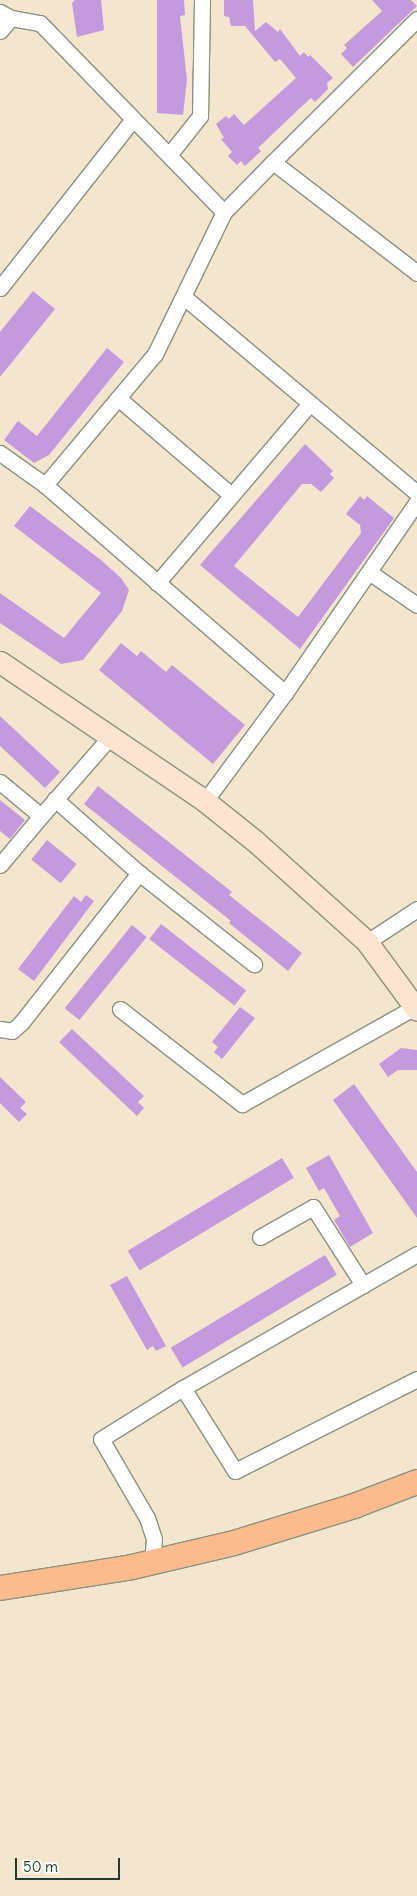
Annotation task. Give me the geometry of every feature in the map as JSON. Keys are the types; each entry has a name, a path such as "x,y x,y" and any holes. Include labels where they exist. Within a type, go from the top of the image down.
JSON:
{"main road":[{"path":"0,1588 152,1562 234,1543 415,1483"}],"street":[{"path":"168,155 200,116 202,0"},
{"path":"0,31 6,15 40,23 224,212"},
{"path":"45,485 156,354 224,212 417,19"},
{"path":"0,288 133,119"},
{"path":"273,162 417,273"},
{"path":"184,297 417,493"},
{"path":"118,398 231,494"},
{"path":"157,582 310,403"},
{"path":"0,453 45,485 284,693"},
{"path":"205,802 284,693 417,502"},
{"path":"369,572 417,605"},
{"path":"0,662 205,802 255,841 367,942 416,1009 242,1104 120,1009"},
{"path":"0,865 110,736"},
{"path":"0,782 41,816"},
{"path":"55,799 139,873 254,964"},
{"path":"0,1029 12,1030 21,1023 139,873"},
{"path":"367,942 417,909"},
{"path":"260,1237 313,1207 363,1285"},
{"path":"152,1562 154,1539 148,1518 101,1439 183,1388 417,1254"},
{"path":"183,1388 235,1471 417,1379"}],"building":[{"path":"75,0 101,0 104,30 77,37 72,3"},
{"path":"157,0 184,0 185,15 180,16 187,80 183,115 157,113"},
{"path":"224,0 253,0 255,31 266,22 278,32 280,29 300,56 304,52 308,57 310,55 333,78 327,83 328,89 315,102 311,98 300,108 258,148 261,151 245,166 241,161 237,165 228,156 232,152 221,139 224,138 216,124 226,116 229,119 234,114 244,125 296,78 280,59 275,62 245,26 231,26 229,17 224,16"},
{"path":"372,0 411,0 417,6 353,67 341,54 347,48 344,45 382,11"},
{"path":"33,291 55,309 0,377 0,332"},
{"path":"107,348 124,362 49,455 34,463 4,440 18,421 37,436"},
{"path":"305,444 333,471 330,474 334,478 321,492 311,484 302,484 234,566 298,617 361,533 360,525 346,514 360,496 364,500 367,496 394,518 300,649 200,565"},
{"path":"30,506 101,560 121,578 129,590 122,611 83,660 61,664 0,623 0,593 64,638 101,593 14,526"},
{"path":"121,643 137,656 141,651 166,672 172,665 245,725 213,764 99,670"},
{"path":"0,716 60,772 45,788 0,746"},
{"path":"98,786 232,892 229,895 302,953 288,971 229,923 231,921 84,804"},
{"path":"0,800 25,820 10,839 0,831"},
{"path":"47,840 77,864 61,883 31,859"},
{"path":"86,895 94,901 34,981 18,969 74,896 81,902"},
{"path":"161,924 246,990 234,1005 149,939"},
{"path":"132,925 147,937 79,1020 65,1008"},
{"path":"240,1007 255,1018 222,1059 214,1052 218,1047 212,1042"},
{"path":"72,1029 144,1096 138,1102 144,1108 137,1116 59,1042"},
{"path":"401,1048 417,1050 417,1070 398,1070 388,1077 379,1064"},
{"path":"0,1077 26,1102 20,1108 27,1114 19,1122 0,1103"},
{"path":"354,1084 417,1172 417,1218 333,1100"},
{"path":"329,1155 373,1233 350,1247 334,1220 340,1216 324,1188 319,1191 306,1168"},
{"path":"282,1158 294,1178 140,1270 128,1251"},
{"path":"325,1255 337,1275 183,1367 171,1348"},
{"path":"127,1276 166,1346 156,1351 153,1346 147,1350 110,1285"}]}
